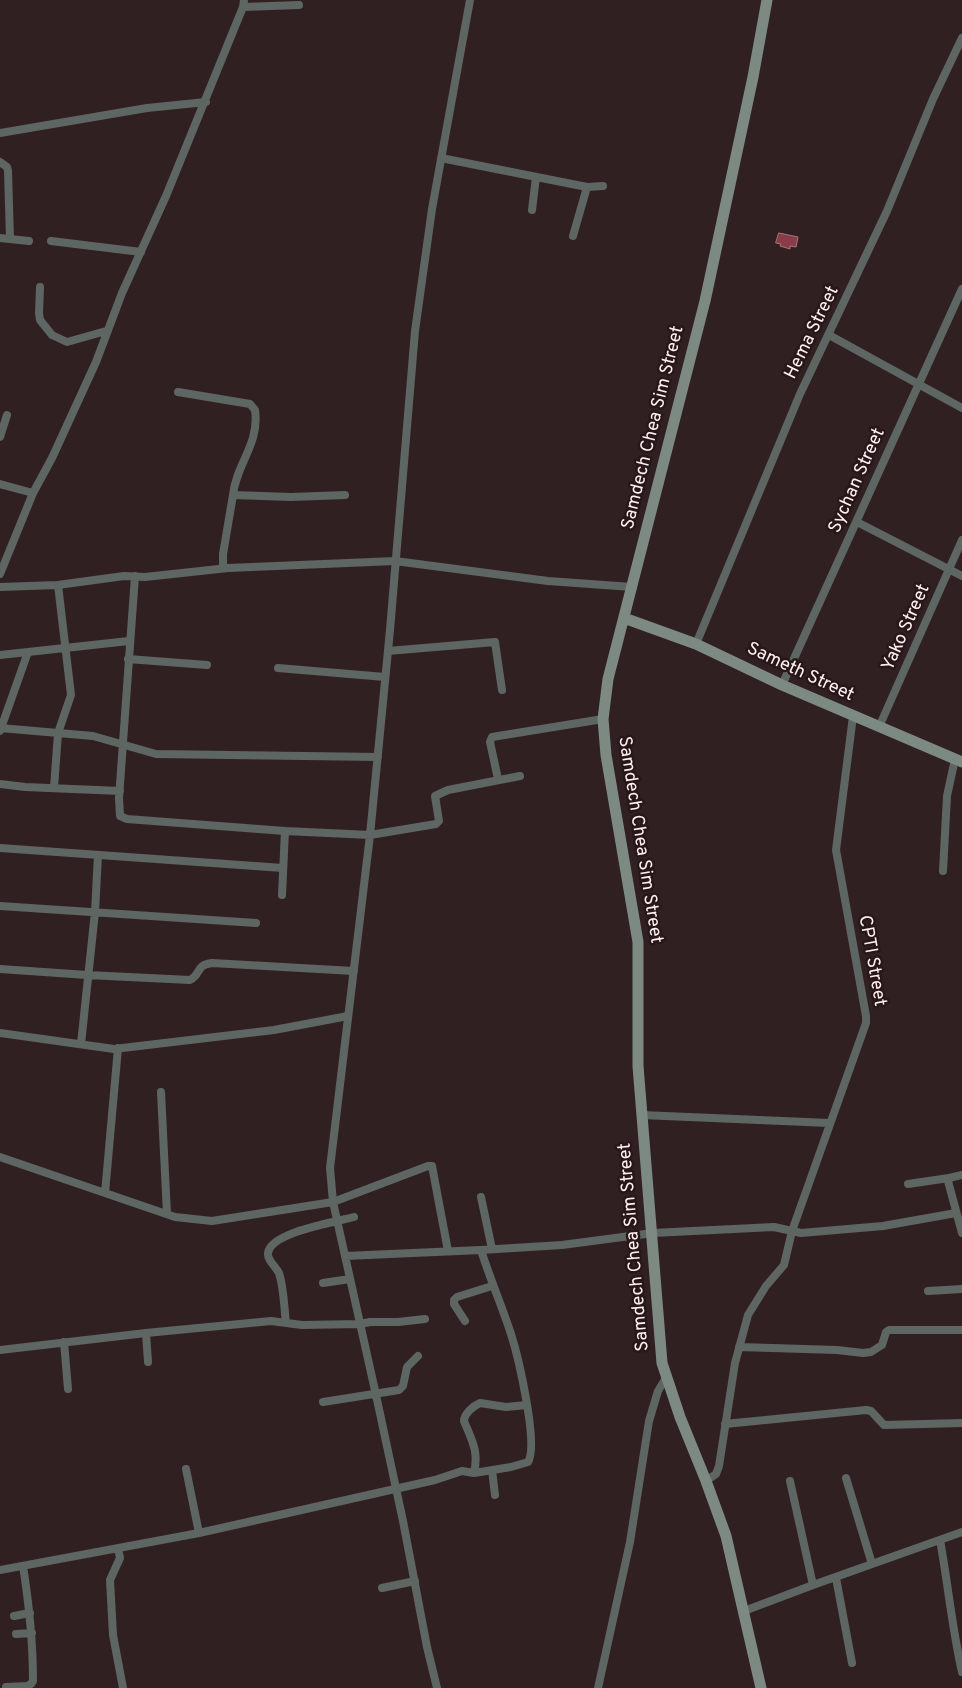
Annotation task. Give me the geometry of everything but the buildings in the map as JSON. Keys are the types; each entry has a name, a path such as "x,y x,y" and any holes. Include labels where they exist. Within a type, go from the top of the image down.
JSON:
{"street":[{"path":"437,1688 427,1647 396,1488 333,1202 330,1168 370,836 386,677 415,331 432,209 470,0"},
{"name":"Samdech Chea Sim Street","path":"761,1688 726,1536 666,1378 660,1341 653,1232 638,1066 638,942 606,755 603,719 608,679 705,301 753,77 767,0"},
{"path":"0,574 33,493 52,458 96,362 106,331 206,102 244,4 299,5"},
{"name":"Hema Street","path":"696,644 800,394 887,211 933,99 962,38"},
{"path":"0,133 147,108 206,102"},
{"path":"441,158 587,187 603,186"},
{"path":"0,162 8,171 10,239"},
{"path":"532,210 536,177"},
{"path":"574,236 587,187"},
{"path":"0,238 28,241"},
{"path":"52,241 141,252"},
{"path":"40,287 40,320 52,335 67,342 106,331"},
{"name":"Sychan Street","path":"782,685 962,289"},
{"path":"829,335 962,408"},
{"path":"178,392 250,404 256,410 253,440 238,474 233,495 223,554 224,568"},
{"path":"0,437 6,415"},
{"path":"0,484 33,493"},
{"path":"233,495 290,497 345,495"},
{"path":"857,522 962,576"},
{"name":"Yako Street","path":"879,728 962,540"},
{"path":"0,587 58,585 124,576 145,577 224,568 395,561 548,581 632,587"},
{"path":"134,576 122,744 120,816 127,819 370,836 436,824 439,821 435,796 437,794 520,776"},
{"path":"54,788 58,733 71,695 58,585"},
{"name":"Sameth Street","path":"624,618 696,644 782,685 959,761"},
{"path":"0,655 129,642"},
{"path":"388,651 495,642 502,690"},
{"path":"28,652 0,729 93,736 156,754 378,757"},
{"path":"128,659 207,665"},
{"path":"278,668 386,677"},
{"name":"CPTI Street","path":"706,1480 718,1471 735,1363 748,1315 766,1286 784,1265 792,1231 866,1019 836,850 853,716"},
{"path":"498,780 490,742 492,737 603,719"},
{"path":"943,871 947,796 959,761"},
{"path":"0,784 120,791"},
{"path":"282,894 285,831"},
{"path":"0,848 283,868"},
{"path":"81,1044 95,912 98,855"},
{"path":"0,906 256,923"},
{"path":"0,969 87,976 190,980 196,977 199,967 212,963 354,971"},
{"path":"0,1033 118,1048 274,1030 348,1016"},
{"path":"105,1193 118,1048"},
{"path":"161,1092 168,1214"},
{"path":"642,1115 829,1123"},
{"path":"0,1157 175,1217 212,1221 333,1202 432,1166 448,1251"},
{"path":"908,1184 962,1175"},
{"path":"948,1178 962,1233"},
{"path":"480,1196 492,1249"},
{"path":"345,1256 562,1245 653,1232 774,1227 801,1233 883,1226 956,1212"},
{"path":"286,1323 281,1280 268,1253 271,1247 289,1234 354,1217"},
{"path":"0,1570 199,1533 435,1480 462,1470 474,1473 524,1465 530,1460 531,1429 527,1405 513,1340 492,1286 482,1250"},
{"path":"323,1283 350,1279"},
{"path":"465,1321 454,1304 454,1300 457,1297 492,1286"},
{"path":"928,1291 962,1289"},
{"path":"0,1350 271,1321 302,1325 360,1324 425,1319"},
{"path":"739,1346 837,1350 863,1353 871,1352 882,1346 886,1332 889,1330 962,1330"},
{"path":"146,1333 148,1362"},
{"path":"64,1342 68,1388"},
{"path":"323,1402 399,1390 403,1386 407,1367 418,1356"},
{"path":"598,1688 630,1542 648,1420 658,1391 666,1378"},
{"path":"474,1473 476,1462 475,1449 464,1421 464,1418 473,1406 480,1403 506,1407 527,1405"},
{"path":"725,1424 866,1410 871,1411 884,1425 962,1423"},
{"path":"186,1469 199,1533"},
{"path":"492,1470 495,1495"},
{"path":"846,1478 872,1564"},
{"path":"790,1481 813,1585"},
{"path":"744,1612 813,1585 962,1532"},
{"path":"940,1540 962,1672"},
{"path":"118,1548 120,1558 110,1580 113,1635 124,1688"},
{"path":"6,1686 27,1686 32,1684 32,1633 23,1566"},
{"path":"836,1578 852,1663"},
{"path":"382,1588 414,1582"},
{"path":"14,1616 30,1614"},
{"path":"16,1634 32,1633"}],"shaded area":[{"path":"779,233 798,237 796,247 790,246 790,249 776,243"}]}
